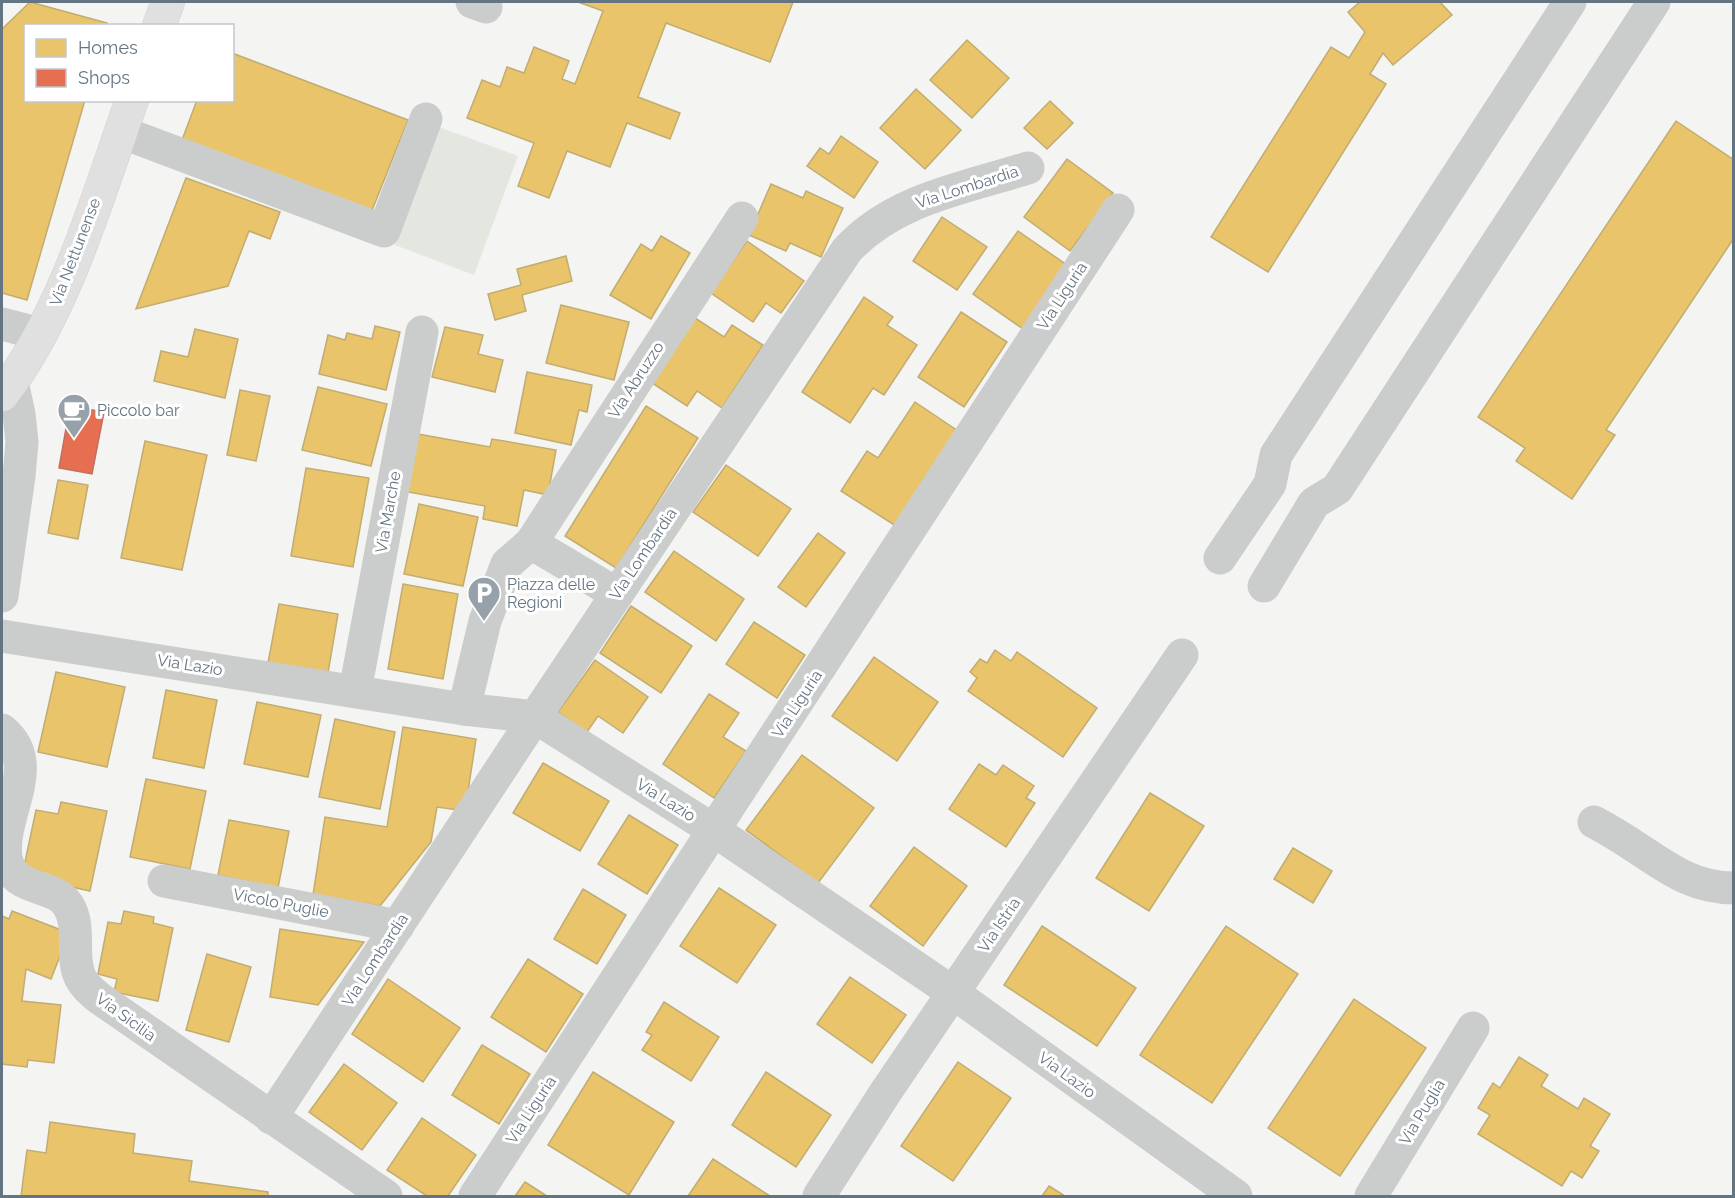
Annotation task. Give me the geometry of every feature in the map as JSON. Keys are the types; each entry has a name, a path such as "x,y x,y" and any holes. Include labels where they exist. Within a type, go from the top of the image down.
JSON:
{"main road":[{"path":"160,24 168,2"},
{"name":"Via Nettunense","path":"7,389 40,334 65,283 131,102"}],"street":[{"path":"1220,558 1270,484 1276,455 1570,2"},
{"path":"1264,586 1314,503 1337,489 1654,2"},
{"path":"120,132 384,231 426,119"},
{"name":"Via Lombardia","path":"271,1118 832,270 856,240 882,219 914,203 1028,168"},
{"name":"Via Liguria","path":"475,1197 1118,210"},
{"name":"Via Abruzzo","path":"531,543 741,218"},
{"path":"2,324 40,334"},
{"name":"Via Marche","path":"355,691 422,332"},
{"path":"2,597 20,476 22,442 20,414 7,389"},
{"path":"464,708 485,621 507,564 531,543 617,594"},
{"name":"Via Lazio","path":"2,636 535,717 715,831 952,992 1236,1197"},
{"name":"Via Istria","path":"819,1197 952,992 1182,656"},
{"name":"Via Sicilia","path":"2,730 16,747 20,768 5,843 6,857 17,878 56,895 67,903 73,915 80,977 99,998 386,1197"},
{"path":"1594,822 1672,871 1691,880 1716,888 1734,888"},
{"name":"Vicolo Puglie","path":"164,881 398,926"},
{"name":"Via Puglia","path":"1371,1197 1473,1028"}],"shaded area":[{"path":"439,127 518,156 474,275 395,245"}],"building: Homes":[{"path":"30,2 107,23 24,24 24,102 84,102 27,300 2,293 2,29"},
{"path":"578,2 793,2 770,62 666,23 638,97 680,113 670,139 627,123 610,167 567,151 549,198 518,186 534,143 467,118 482,80 500,87 507,67 524,73 534,47 569,61 562,79 575,84 603,11"},
{"path":"1360,2 1440,2 1452,15 1393,65 1383,53 1370,74 1386,84 1268,272 1211,237 1331,47 1349,58 1365,32 1348,12"},
{"path":"967,40 1009,78 972,118 930,80"},
{"path":"234,54 408,120 371,213 182,140 196,102 234,102"},
{"path":"916,89 961,130 925,169 880,128"},
{"path":"1050,101 1073,123 1047,149 1024,128"},
{"path":"1676,121 1734,160 1734,238 1606,430 1615,435 1572,499 1516,461 1525,448 1478,417"},
{"path":"841,136 878,162 854,198 807,166 820,148 829,154"},
{"path":"1067,159 1113,193 1070,251 1024,217"},
{"path":"186,178 280,212 270,239 249,231 228,286 136,309"},
{"path":"771,184 803,198 806,191 843,208 821,257 790,243 786,251 749,235"},
{"path":"942,217 987,247 957,290 913,261"},
{"path":"1018,231 1067,265 1023,329 973,294"},
{"path":"661,236 690,253 651,319 610,295 641,244 652,251"},
{"path":"747,241 804,281 781,313 766,303 753,322 711,293"},
{"path":"566,256 572,281 522,295 526,311 495,320 488,294 521,285 517,269"},
{"path":"864,297 893,317 887,325 917,345 884,395 873,388 850,423 802,392"},
{"path":"561,305 629,322 614,380 546,363"},
{"path":"961,312 1007,342 964,407 918,377"},
{"path":"695,318 724,337 732,325 763,345 722,408 697,391 687,406 652,383"},
{"path":"375,326 400,332 386,390 319,374 328,335 345,340 347,333 372,339"},
{"path":"445,327 483,335 478,354 503,360 495,392 432,377"},
{"path":"195,329 238,339 225,398 154,381 161,351 188,357"},
{"path":"527,372 592,385 587,412 579,410 571,445 515,433"},
{"path":"318,387 387,404 371,466 302,450"},
{"path":"240,390 270,396 256,461 227,455"},
{"path":"915,402 961,433 899,528 841,491 867,451 878,458"},
{"path":"646,406 698,438 616,568 565,536"},
{"path":"418,434 490,447 492,439 556,450 548,495 524,490 517,526 483,519 485,506 408,492"},
{"path":"145,441 207,455 182,570 121,558"},
{"path":"726,465 791,509 758,556 693,512"},
{"path":"306,468 369,478 353,567 291,556"},
{"path":"58,480 88,485 78,539 48,533"},
{"path":"419,504 478,517 463,586 404,574"},
{"path":"818,533 845,553 806,607 778,587"},
{"path":"674,551 744,599 716,641 645,592"},
{"path":"403,584 458,594 443,679 388,669"},
{"path":"279,604 338,614 328,673 268,663"},
{"path":"631,606 692,646 661,693 600,653"},
{"path":"754,622 805,655 777,698 726,664"},
{"path":"995,650 1011,661 1017,652 1097,708 1063,757 968,691 977,678 970,672 980,659 987,663"},
{"path":"874,657 938,702 897,761 832,716"},
{"path":"595,660 648,697 623,733 598,716 587,732 558,712"},
{"path":"56,672 125,687 107,767 38,752"},
{"path":"166,690 217,700 204,768 153,758"},
{"path":"709,694 739,713 723,737 746,751 714,798 663,764"},
{"path":"257,702 321,715 308,777 244,764"},
{"path":"335,719 395,732 380,809 319,797"},
{"path":"403,727 476,739 465,811 437,807 431,842 380,906 313,895 325,817 387,827"},
{"path":"802,755 874,808 818,883 746,830"},
{"path":"543,763 609,801 580,851 513,813"},
{"path":"979,764 996,775 1003,765 1034,786 1026,798 1035,803 1006,847 949,809"},
{"path":"146,779 206,791 190,869 130,857"},
{"path":"1150,793 1204,826 1149,911 1096,878"},
{"path":"61,802 107,811 90,891 22,876 36,810 58,814"},
{"path":"629,815 678,845 647,894 598,864"},
{"path":"229,820 289,831 278,888 218,875"},
{"path":"914,847 967,886 923,946 870,906"},
{"path":"1293,848 1332,871 1313,903 1274,879"},
{"path":"719,888 776,925 737,983 680,946"},
{"path":"583,889 626,915 597,964 554,939"},
{"path":"12,911 69,933 51,979 26,969 22,1001 61,1005 54,1063 28,1060 27,1067 2,1064 2,916 9,919"},
{"path":"124,911 154,917 153,923 173,928 158,1001 114,992 117,979 98,974 108,922 121,924"},
{"path":"1042,926 1136,988 1097,1046 1004,985"},
{"path":"1226,926 1298,974 1212,1103 1140,1055"},
{"path":"280,929 364,942 318,1005 270,997"},
{"path":"207,954 251,967 229,1042 186,1030"},
{"path":"528,959 583,994 546,1052 491,1017"},
{"path":"850,977 906,1015 872,1063 817,1024"},
{"path":"388,979 460,1028 423,1082 352,1034"},
{"path":"1354,999 1426,1048 1340,1176 1268,1128"},
{"path":"664,1002 719,1037 691,1081 642,1050 652,1035 646,1032"},
{"path":"482,1045 530,1074 499,1124 452,1095"},
{"path":"1519,1057 1548,1075 1541,1086 1578,1109 1584,1098 1610,1114 1590,1146 1599,1151 1582,1178 1571,1171 1562,1186 1478,1134 1490,1115 1478,1108 1493,1083 1500,1088"},
{"path":"958,1062 1011,1098 953,1181 901,1146"},
{"path":"344,1064 397,1103 362,1150 309,1112"},
{"path":"593,1072 674,1122 629,1195 548,1145"},
{"path":"766,1072 831,1115 796,1167 732,1125"},
{"path":"422,1118 476,1155 448,1196 427,1196 387,1170"},
{"path":"50,1122 135,1134 133,1153 192,1161 189,1181 268,1192 268,1196 21,1196 27,1150 46,1153"},
{"path":"713,1159 770,1196 688,1196"},
{"path":"525,1182 547,1196 515,1196"},
{"path":"1049,1186 1065,1196 1042,1196"}],"building: Shops":[{"path":"70,406 104,412 92,474 59,468"}],"place":[{"name":"Piccolo bar","path":"74,439"},
{"name":"Piazza delle Regioni","path":"484,622"}]}
